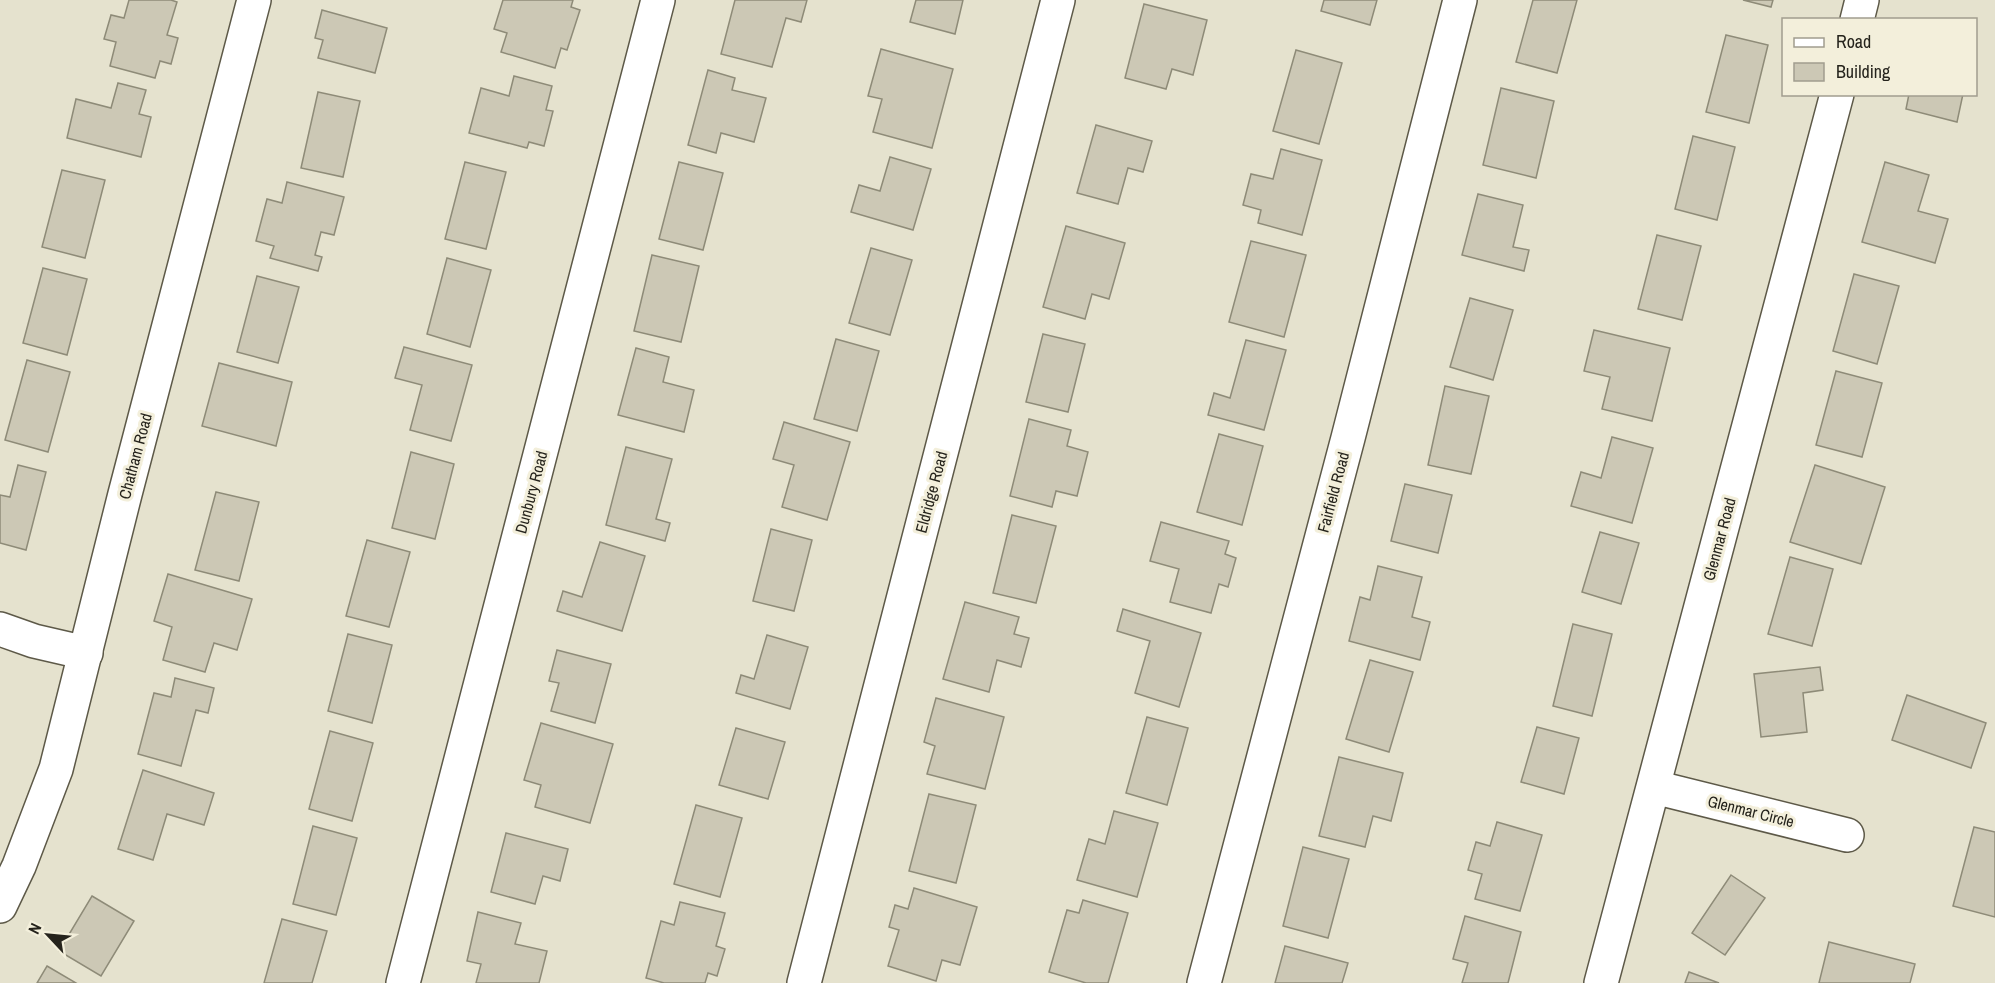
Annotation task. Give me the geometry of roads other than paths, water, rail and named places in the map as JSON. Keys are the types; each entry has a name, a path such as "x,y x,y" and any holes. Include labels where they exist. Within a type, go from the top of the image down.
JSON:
{"street":[{"name":"Chatham Road","path":"0,906 19,866 56,769 254,0"},
{"name":"Dunbury Road","path":"403,983 658,0"},
{"name":"Eldridge Road","path":"804,983 1058,0"},
{"name":"Fairfield Road","path":"1204,983 1348,438 1460,0"},
{"path":"1858,18 1862,0"},
{"name":"Glenmar Road","path":"1602,983 1836,96"},
{"path":"0,629 34,641 86,653"},
{"name":"Glenmar Circle","path":"1654,787 1847,835"}]}
